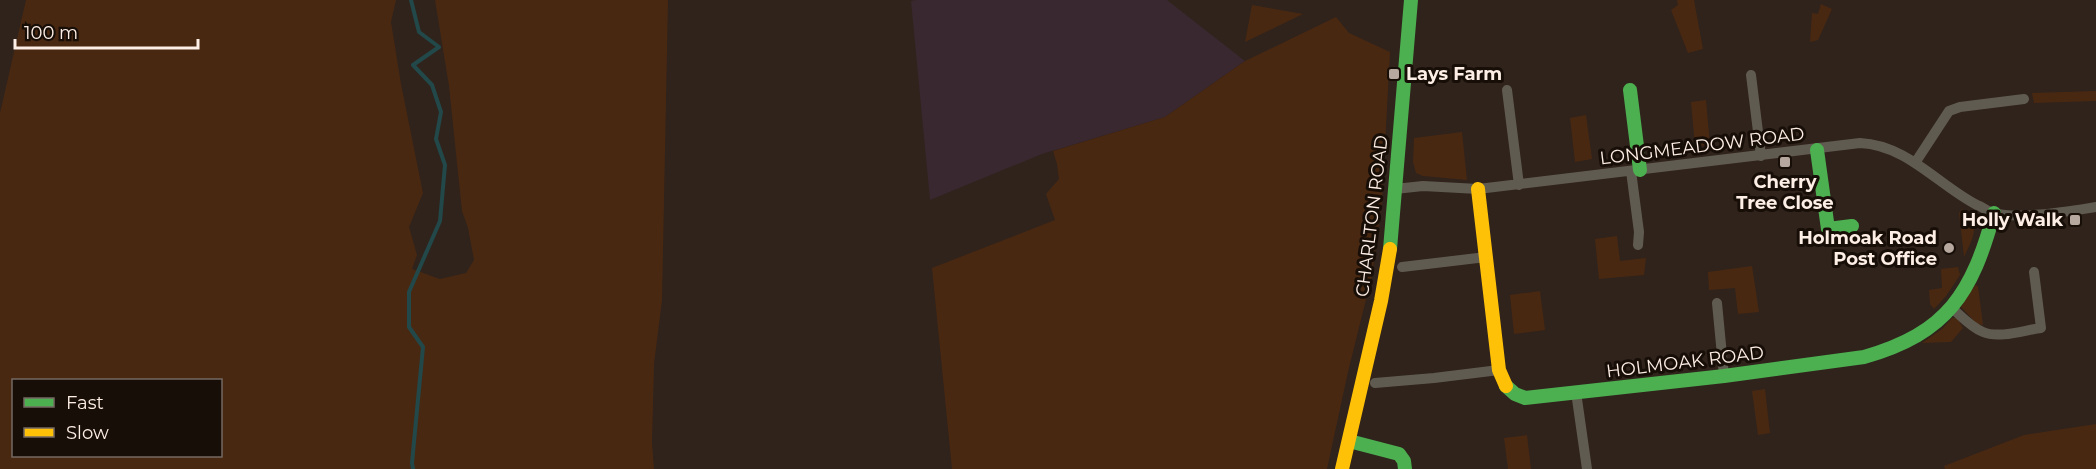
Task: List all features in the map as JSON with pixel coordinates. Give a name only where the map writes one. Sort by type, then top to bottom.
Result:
[{"type":"street","name":"CHARLTON ROAD","points":[[1342,469],[1381,301],[1389,255],[1411,0]]},
{"type":"street","points":[[1751,75],[1761,156]]},
{"type":"street","points":[[1507,90],[1519,185]]},
{"type":"street","points":[[1630,90],[1640,232],[1638,244]]},
{"type":"street","points":[[1915,163],[1949,111],[2024,99]]},
{"type":"street","name":"LONGMEADOW ROAD","points":[[1395,189],[1423,186],[1478,189],[1519,185],[1860,143],[1888,148],[1915,163],[1967,200],[1994,213]]},
{"type":"street","points":[[1817,150],[1828,229],[1852,226]]},
{"type":"street","name":"HOLMOAK ROAD","points":[[1478,189],[1499,370],[1507,389],[1525,398],[1724,376],[1886,352],[1907,342],[1937,322],[1952,308],[1977,267],[1994,213]]},
{"type":"street","points":[[1994,213],[2034,215],[2096,207]]},
{"type":"street","points":[[1402,267],[1486,257]]},
{"type":"street","points":[[1952,308],[1986,334],[2041,328],[2034,273]]},
{"type":"street","points":[[1717,303],[1724,376]]},
{"type":"street","points":[[1375,382],[1499,370]]},
{"type":"street","points":[[1576,392],[1587,469]]},
{"type":"street","points":[[1349,441],[1399,454],[1404,461],[1405,469]]},
{"type":"shaded area","points":[[26,0],[396,0],[391,22],[423,193],[409,227],[417,255],[412,269],[440,279],[466,273],[474,260],[462,211],[449,86],[435,0],[668,0],[662,300],[654,364],[652,443],[654,469],[0,469],[0,113]]},
{"type":"shaded area","points":[[1167,0],[1245,61],[1165,117],[1042,154],[930,200],[911,1]]},
{"type":"shaded area","points":[[1677,0],[1694,0],[1703,49],[1688,53],[1671,10],[1678,5]]},
{"type":"shaded area","points":[[1821,4],[1832,9],[1818,40],[1810,42],[1812,13],[1818,14]]},
{"type":"shaded area","points":[[1252,5],[1303,14],[1245,42]]},
{"type":"shaded area","points":[[1336,17],[1349,33],[1390,52],[1382,201],[1372,275],[1327,469],[952,469],[932,268],[1055,220],[1046,194],[1059,179],[1053,151],[1165,117],[1245,61]]},
{"type":"shaded area","points":[[2096,91],[2096,101],[2034,103],[2032,93]]},
{"type":"shaded area","points":[[1706,100],[1710,145],[1695,146],[1691,102]]},
{"type":"shaded area","points":[[1586,115],[1592,159],[1575,162],[1570,118]]},
{"type":"shaded area","points":[[1462,132],[1467,180],[1423,176],[1416,173],[1413,162],[1414,138]]},
{"type":"shaded area","points":[[1962,209],[1972,220],[1974,226],[1973,237],[1964,257],[1959,213]]},
{"type":"shaded area","points":[[1617,236],[1620,261],[1646,258],[1644,275],[1599,279],[1595,239]]},
{"type":"shaded area","points":[[1752,266],[1759,312],[1738,314],[1735,288],[1709,290],[1708,272]]},
{"type":"shaded area","points":[[1958,267],[1960,275],[1934,309],[1930,304],[1929,290],[1942,288],[1941,269]]},
{"type":"shaded area","points":[[1975,285],[1978,286],[1983,325],[1977,324],[1961,307]]},
{"type":"shaded area","points":[[1540,291],[1545,330],[1514,334],[1510,295]]},
{"type":"shaded area","points":[[1952,318],[1957,318],[1963,328],[1951,342],[1922,343],[1942,329]]},
{"type":"shaded area","points":[[1765,389],[1770,433],[1758,435],[1752,391]]},
{"type":"shaded area","points":[[2096,424],[2096,469],[1945,469],[1944,466],[2024,435]]},
{"type":"shaded area","points":[[1527,435],[1531,469],[1508,469],[1504,438]]},
{"type":"waterway","points":[[411,0],[419,32],[439,47],[413,65],[432,85],[441,112],[436,139],[445,165],[440,221],[409,292],[409,327],[423,347],[413,469]]},
{"type":"traffic: fast","points":[[1390,249],[1411,0]]},
{"type":"traffic: fast","points":[[1630,90],[1640,170]]},
{"type":"traffic: fast","points":[[1817,150],[1828,229],[1852,226]]},
{"type":"traffic: fast","points":[[1506,386],[1515,394],[1525,398],[1724,376],[1864,357],[1893,347],[1917,336],[1952,306],[1976,266],[1994,213]]},
{"type":"traffic: fast","points":[[1349,441],[1399,454],[1404,461],[1405,469]]},
{"type":"traffic: slow","points":[[1478,189],[1499,370],[1506,386]]},
{"type":"traffic: slow","points":[[1342,469],[1381,301],[1390,249]]},
{"type":"place","name":"Lays Farm","points":[[1394,74]]},
{"type":"place","name":"Cherry Tree Close","points":[[1785,162]]},
{"type":"place","name":"Holly Walk","points":[[2075,220]]},
{"type":"place","name":"Holmoak Road Post Office","points":[[1949,248]]}]
